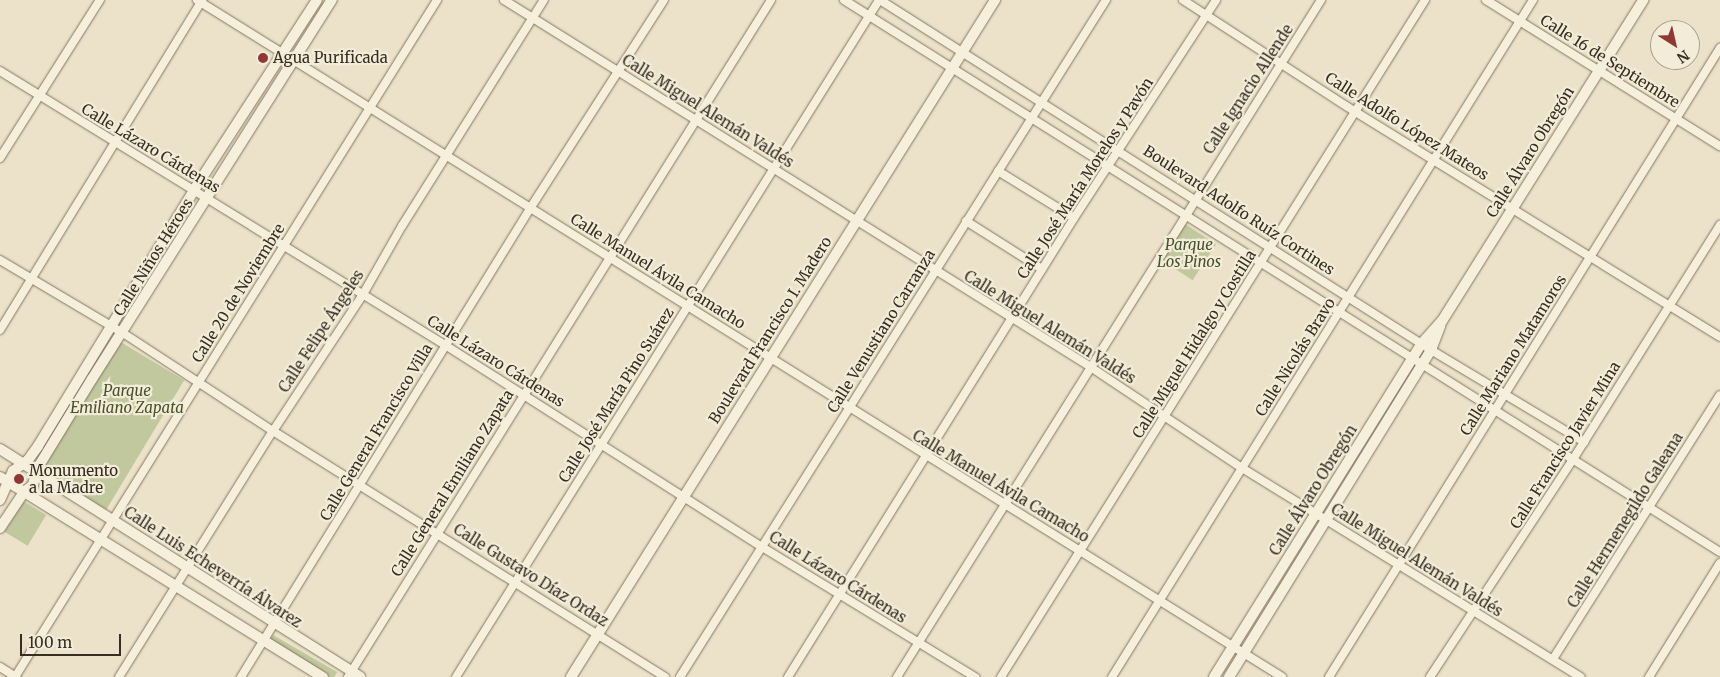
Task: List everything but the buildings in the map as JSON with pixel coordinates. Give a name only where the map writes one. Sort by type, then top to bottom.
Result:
[{"type":"street","points":[[0,158],[100,0]]},
{"type":"street","name":"Calle Niños Héroes","points":[[0,500],[4,480],[24,463],[194,190],[317,0]]},
{"type":"street","name":"Calle Niños Héroes","points":[[0,528],[24,492],[34,482],[36,471],[332,0]]},
{"type":"street","name":"Calle 20 de Noviembre","points":[[15,677],[437,0]]},
{"type":"street","name":"Calle Miguel Alemán Valdés","points":[[504,0],[856,220],[934,272],[1089,366],[1242,468],[1474,613],[1581,677]]},
{"type":"street","name":"Calle Felipe Ángeles","points":[[119,677],[273,431],[362,296],[446,156],[544,0]]},
{"type":"street","name":"Calle General Francisco Villa","points":[[240,677],[531,207],[664,0]]},
{"type":"street","name":"Calle General Emiliano Zapata","points":[[353,675],[438,532],[771,0]]},
{"type":"street","points":[[844,0],[1572,462],[1720,552]]},
{"type":"street","name":"Calle José María Pino Suárez","points":[[456,677],[688,307],[772,167],[879,0]]},
{"type":"street","name":"Boulevard Adolfo Ruíz Cortines","points":[[879,0],[1120,150],[1431,350],[1584,442]]},
{"type":"street","name":"Boulevard Francisco I. Madero","points":[[570,677],[995,0]]},
{"type":"street","name":"Calle Venustiano Carranza","points":[[680,677],[1106,0]]},
{"type":"street","name":"Calle Adolfo López Mateos","points":[[1183,0],[1354,111],[1720,337]]},
{"type":"street","name":"Calle José María Morelos y Pavón","points":[[788,677],[1074,218],[1216,0]]},
{"type":"street","name":"Calle Ignacio Allende","points":[[897,677],[1089,366],[1320,0]]},
{"type":"street","name":"Calle Miguel Hidalgo y Costilla","points":[[1001,677],[1166,417],[1354,111],[1425,0]]},
{"type":"street","name":"Calle 16 de Septiembre","points":[[1486,0],[1598,72],[1720,146]]},
{"type":"street","name":"Calle Nicolás Bravo","points":[[1112,677],[1533,0]]},
{"type":"street","name":"Calle Álvaro Obregón","points":[[1214,677],[1422,343],[1442,321],[1643,0]]},
{"type":"street","points":[[0,330],[200,1]]},
{"type":"street","name":"Calle Manuel Ávila Camacho","points":[[200,1],[446,156],[531,207],[848,409],[1282,677]]},
{"type":"street","name":"Calle Mariano Matamoros","points":[[1329,677],[1493,411],[1678,119],[1720,48]]},
{"type":"street","name":"Calle Lázaro Cárdenas","points":[[0,71],[362,296],[446,345],[839,596],[975,677]]},
{"type":"street","points":[[998,171],[1074,218]]},
{"type":"street","points":[[966,221],[1042,269]]},
{"type":"street","name":"Calle Francisco Javier Mina","points":[[1430,677],[1572,462],[1720,226]]},
{"type":"street","name":"Calle Gustavo Díaz Ordaz","points":[[0,260],[123,333],[273,431],[438,532],[665,677]]},
{"type":"street","name":"Calle Álvaro Obregón","points":[[1229,677],[1431,350],[1442,321]]},
{"type":"street","name":"Calle Hermenegildo Galeana","points":[[1553,659],[1720,395]]},
{"type":"street","name":"Calle Luis Echeverría Álvarez","points":[[0,449],[353,675]]},
{"type":"street","points":[[4,480],[323,677]]},
{"type":"street","points":[[1649,677],[1720,563]]},
{"type":"street","points":[[0,667],[15,677]]},
{"type":"green space","name":"Parque Los Pinos","points":[[1185,224],[1216,244],[1193,280],[1162,260]]},
{"type":"green space","name":"Parque Emiliano Zapata","points":[[119,341],[184,380],[106,510],[41,470]]},
{"type":"green space","points":[[23,501],[46,515],[28,546],[4,532]]},
{"type":"green space","points":[[273,635],[337,672],[334,677],[330,677],[269,642]]},
{"type":"place","name":"Agua Purificada","points":[[263,58]]},
{"type":"place","name":"Monumento a la Madre","points":[[19,479]]}]
